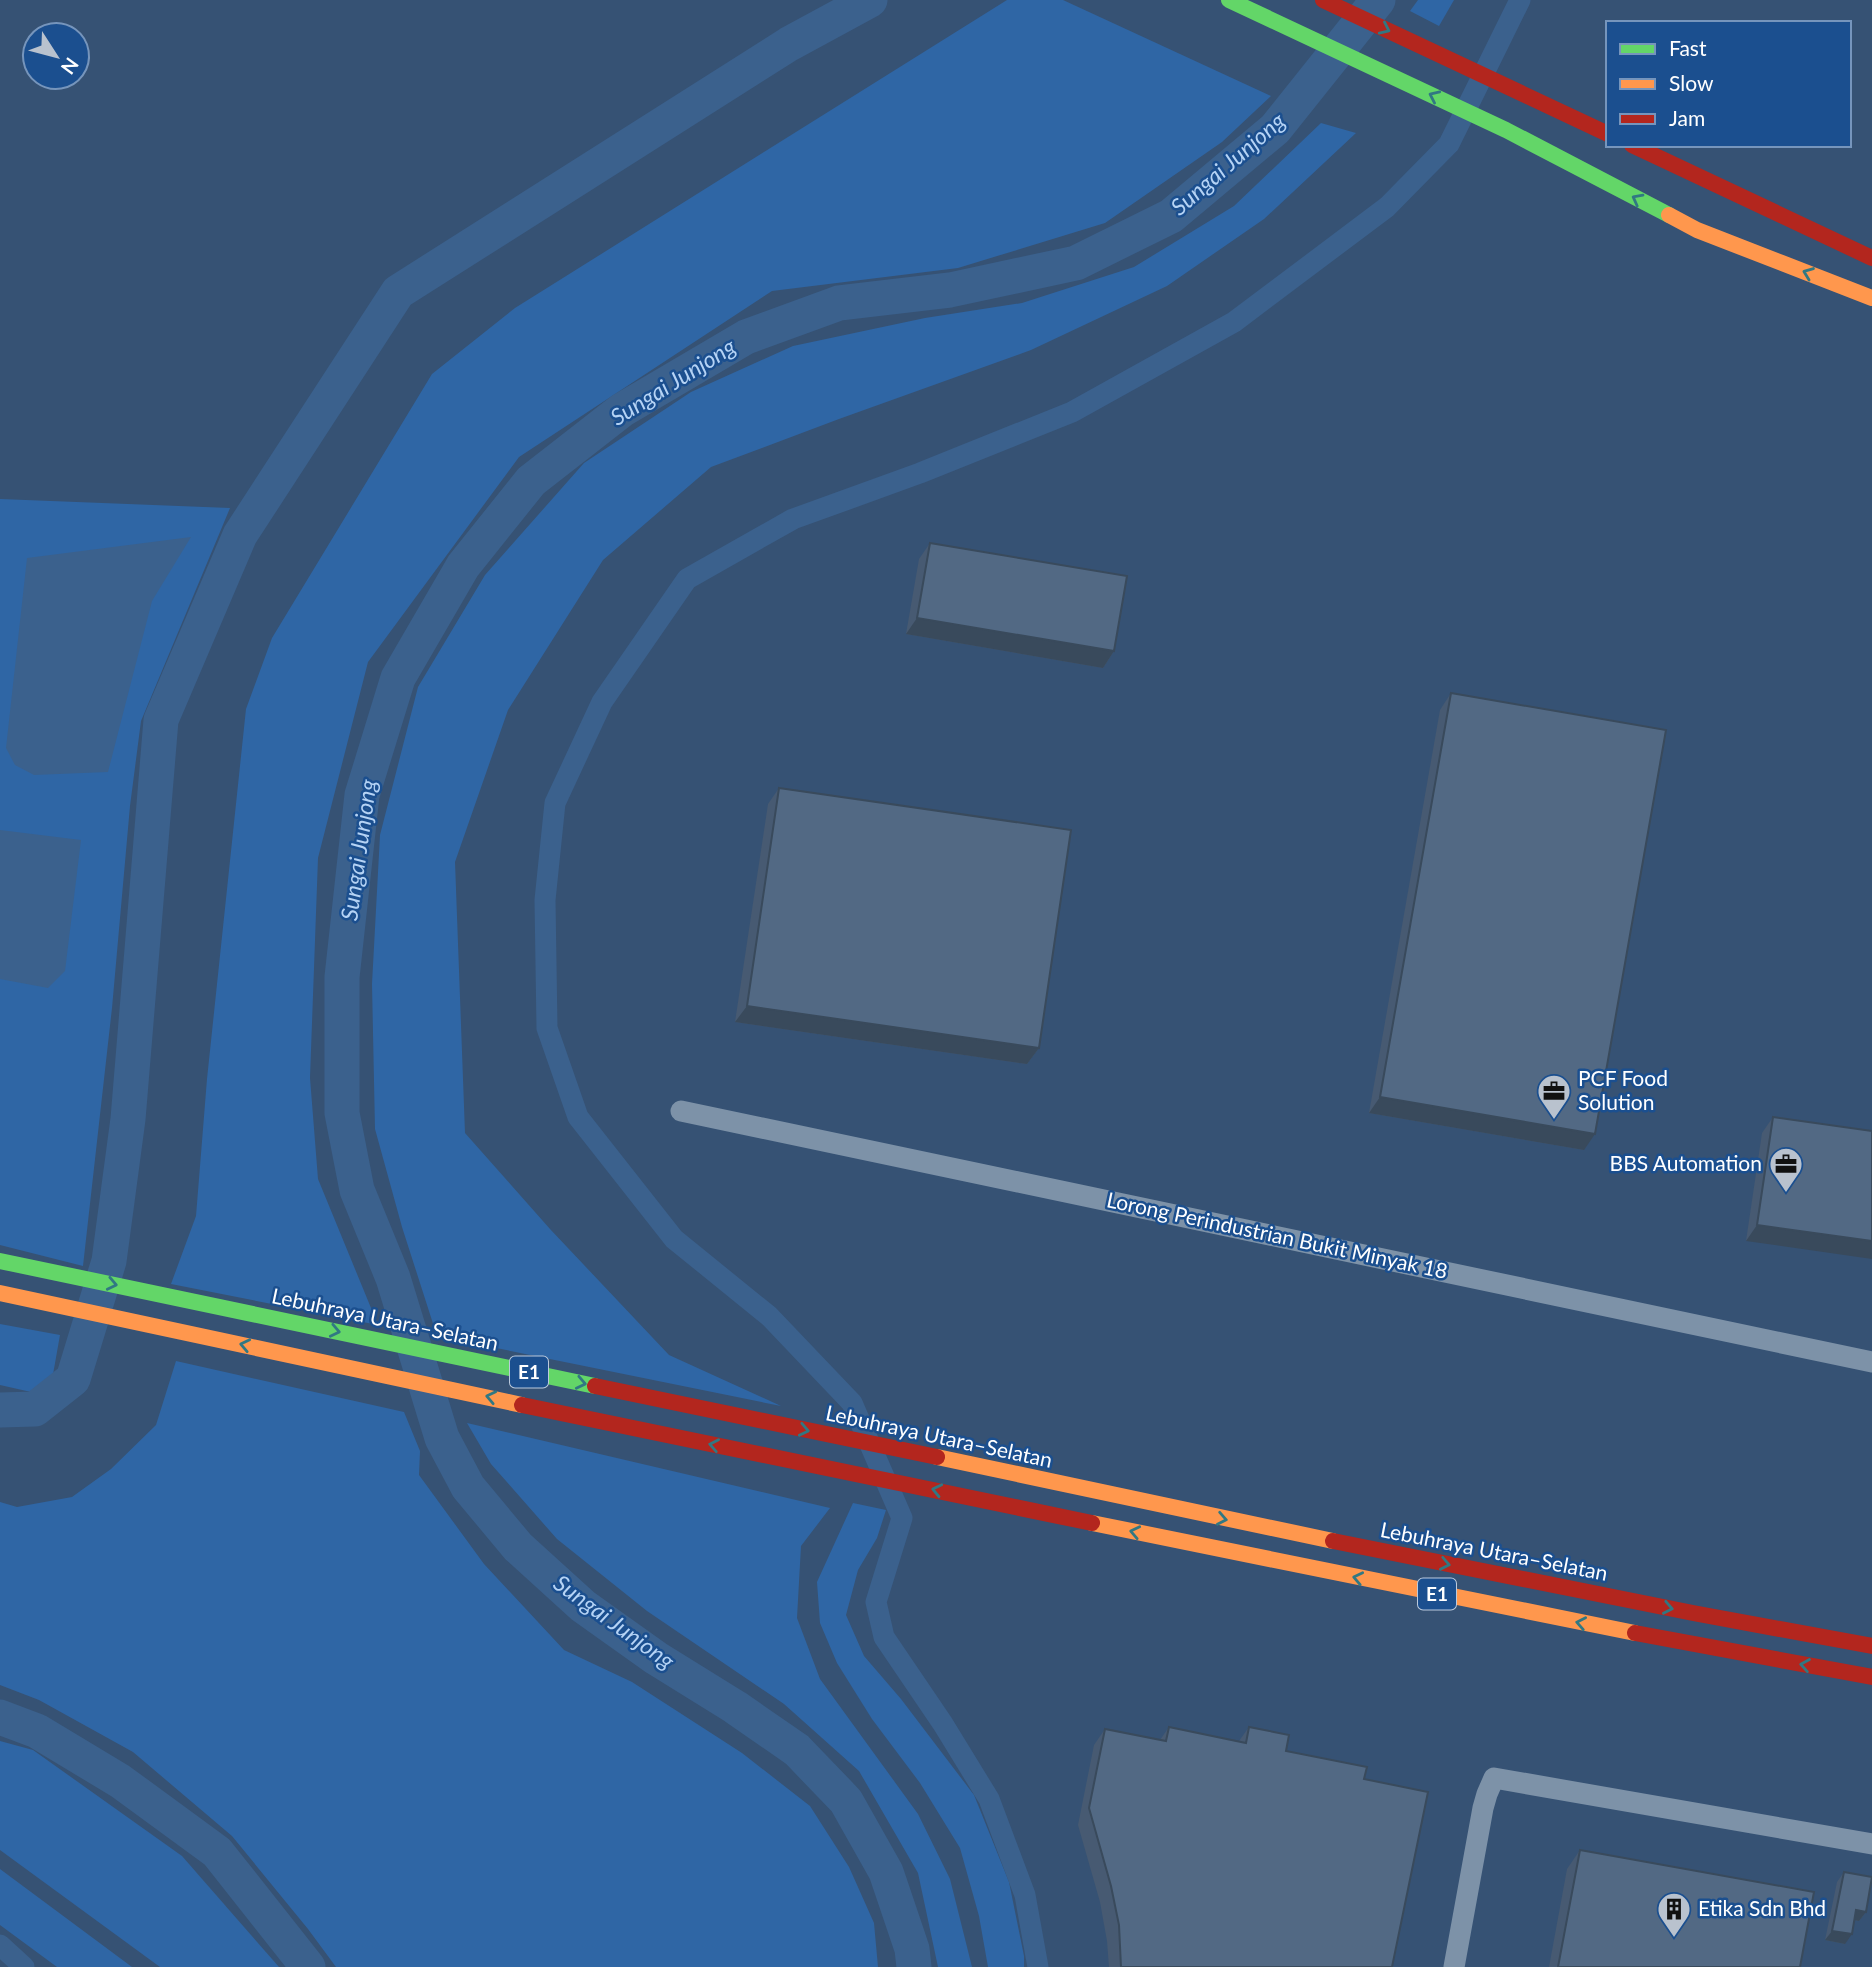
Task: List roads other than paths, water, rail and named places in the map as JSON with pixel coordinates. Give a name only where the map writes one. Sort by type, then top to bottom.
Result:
[{"type":"main road","points":[[1229,0],[1506,130],[1697,230],[1872,298]]},
{"type":"main road","points":[[1323,0],[1606,133]]},
{"type":"main road","points":[[1636,147],[1872,258]]},
{"type":"main road","name":"Lebuhraya Utara–Selatan","points":[[0,1261],[1268,1528],[1680,1611],[1872,1646]]},
{"type":"main road","name":"E1","points":[[0,1293],[1003,1505],[1653,1637],[1872,1677]]},
{"type":"street","name":"Lorong Perindustrian Bukit Minyak 18","points":[[681,1111],[1872,1362]]},
{"type":"street","points":[[1454,1967],[1483,1808],[1494,1778],[1872,1844]]},
{"type":"waterway","points":[[0,1410],[35,1409],[73,1379],[109,1261],[128,1119],[161,720],[240,535],[398,292],[789,44],[870,0]]},
{"type":"waterway","name":"Sungai Junjong","points":[[914,1967],[912,1949],[886,1872],[846,1801],[797,1750],[735,1707],[656,1658],[583,1606],[518,1547],[468,1487],[442,1438],[393,1278],[357,1190],[342,1113],[342,977],[362,795],[398,678],[463,566],[531,481],[622,410],[746,337],[839,303],[950,290],[1076,263],[1171,216],[1275,129],[1378,0]]},
{"type":"waterway","points":[[1038,1967],[1025,1895],[989,1799],[943,1724],[884,1637],[876,1602],[902,1518],[852,1403],[769,1316],[674,1239],[578,1117],[547,1028],[545,900],[555,803],[602,702],[687,579],[793,519],[920,473],[1072,412],[1234,322],[1387,207],[1449,144],[1520,0]]},
{"type":"waterway","name":"Sungai Junjong","points":[[0,1717],[37,1731],[120,1781],[217,1852],[308,1967]]},
{"type":"waterway","points":[[0,1945],[24,1967]]},
{"type":"place","name":"PCF Food Solution","points":[[1554,1121]]},
{"type":"place","name":"BBS Automation","points":[[1786,1194]]},
{"type":"place","name":"Etika Sdn Bhd","points":[[1674,1939]]}]
